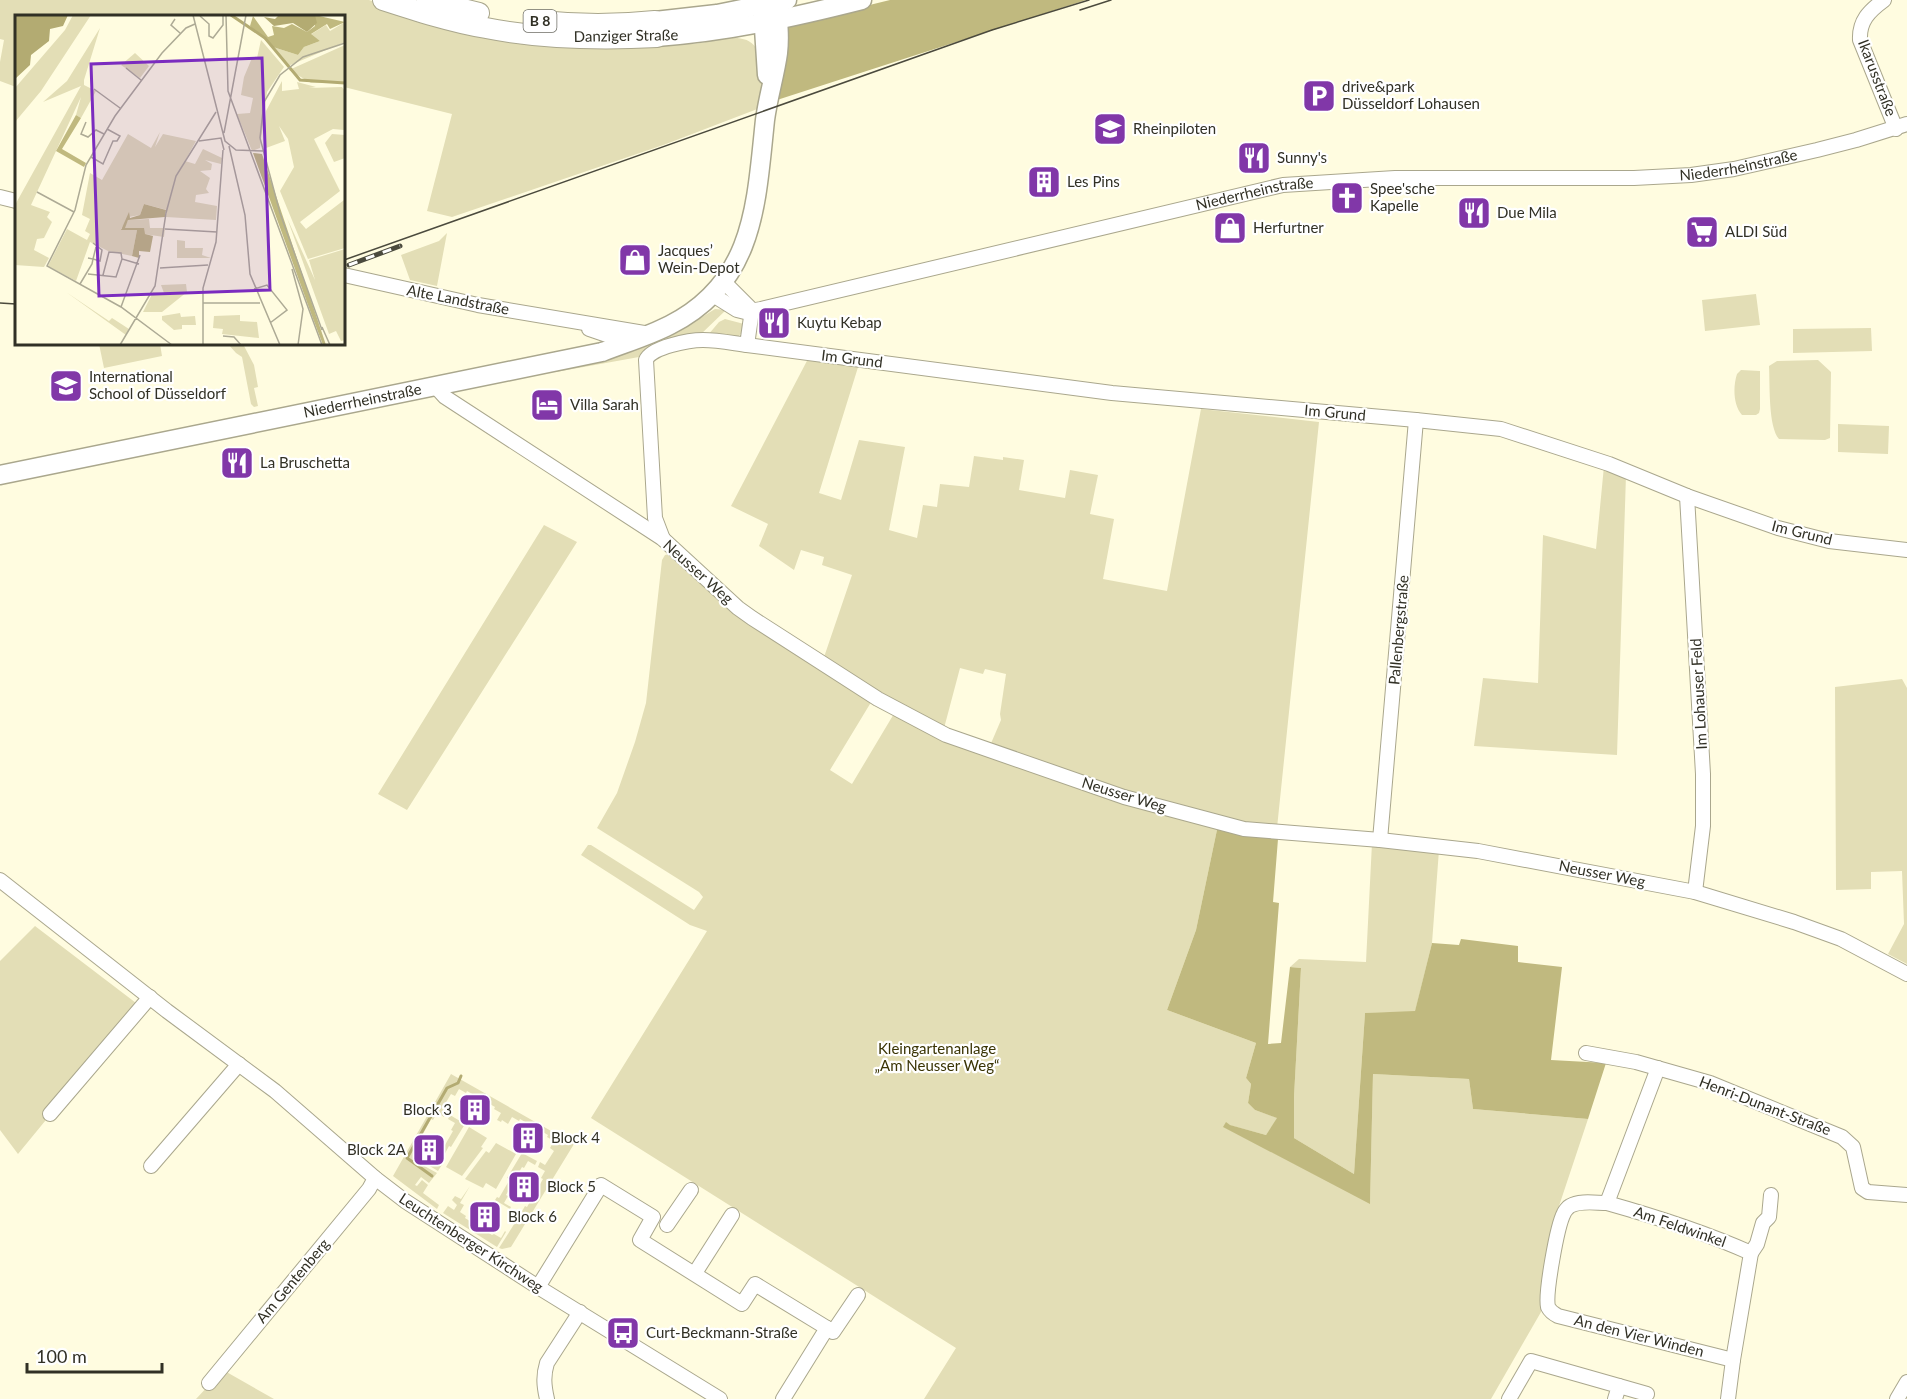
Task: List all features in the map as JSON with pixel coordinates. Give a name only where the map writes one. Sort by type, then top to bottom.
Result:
[{"type":"highway","name":"Danziger Straße","points":[[383,0],[425,14],[509,32],[586,38],[656,29]]},
{"type":"highway","name":"Danziger Straße","points":[[427,0],[489,15],[522,20],[624,24],[656,29]]},
{"type":"main road","name":"Danziger Straße","points":[[656,29],[717,14],[862,0]]},
{"type":"main road","name":"Danziger Straße","points":[[656,29],[728,30],[773,10]]},
{"type":"main road","points":[[768,99],[766,60],[773,10]]},
{"type":"main road","points":[[718,289],[739,259],[748,236],[759,178],[768,99],[778,54],[773,10]]},
{"type":"main road","points":[[728,30],[747,36],[759,44],[766,60]]},
{"type":"main road","name":"Niederrheinstraße","points":[[0,475],[602,352],[650,334],[683,318],[702,305],[718,289]]},
{"type":"street","name":"Ikarusstraße","points":[[1884,0],[1864,18],[1859,28],[1860,40],[1901,127]]},
{"type":"street","name":"Niederrheinstraße","points":[[718,289],[737,310],[745,312],[1283,185],[1395,178],[1634,178],[1691,175],[1734,169],[1797,155],[1901,127]]},
{"type":"street","points":[[0,197],[15,201]]},
{"type":"street","name":"Alte Landstraße","points":[[345,275],[478,305],[650,334]]},
{"type":"street","points":[[663,539],[655,518],[646,360],[648,354],[690,341],[706,340],[747,345],[752,310]]},
{"type":"street","name":"Alte Landstraße","points":[[574,321],[586,329],[627,342]]},
{"type":"street","points":[[586,329],[590,334],[587,355]]},
{"type":"street","name":"Im Grund","points":[[747,345],[1112,393],[1501,429],[1609,464],[1687,496],[1778,528],[1829,540],[1907,550]]},
{"type":"street","name":"Neusser Weg","points":[[435,386],[446,397],[663,539],[752,618],[878,699],[946,735],[1124,797],[1244,829],[1478,851],[1695,892],[1841,939],[1907,974]]},
{"type":"street","name":"Pallenbergstraße","points":[[1380,840],[1416,420]]},
{"type":"street","name":"Im Lohauser Feld","points":[[1687,496],[1703,774],[1703,826],[1695,892]]},
{"type":"street","name":"Leuchtenberger Kirchweg","points":[[0,880],[275,1091],[375,1178],[435,1221],[538,1287],[720,1399]]},
{"type":"street","points":[[50,1114],[150,997]]},
{"type":"street","name":"Henri-Dunant-Straße","points":[[1586,1053],[1636,1062],[1722,1088],[1842,1137],[1853,1148],[1862,1188],[1868,1192],[1907,1196]]},
{"type":"street","points":[[151,1166],[239,1064]]},
{"type":"street","points":[[1607,1203],[1658,1068]]},
{"type":"street","name":"Am Gentenberg","points":[[210,1383],[369,1189],[375,1178]]},
{"type":"street","points":[[538,1287],[601,1185],[667,1225]]},
{"type":"street","points":[[654,1248],[691,1190]]},
{"type":"street","points":[[1728,1399],[1751,1253],[1757,1244],[1763,1223],[1769,1217],[1771,1195]]},
{"type":"street","name":"Am Feldwinkel","points":[[1548,1308],[1548,1291],[1564,1212],[1570,1206],[1578,1203],[1607,1203],[1676,1222],[1751,1253]]},
{"type":"street","points":[[695,1273],[732,1215]]},
{"type":"street","points":[[653,1217],[640,1240],[742,1304],[755,1284],[833,1332],[858,1295]]},
{"type":"street","name":"An den Vier Winden","points":[[1548,1308],[1558,1316],[1733,1360]]},
{"type":"street","points":[[547,1399],[544,1372],[547,1363],[580,1312]]},
{"type":"street","points":[[783,1399],[827,1328]]},
{"type":"street","points":[[1509,1399],[1531,1362],[1617,1393],[1647,1394]]},
{"type":"street","points":[[1897,1399],[1907,1382]]},
{"type":"green space","points":[[0,0],[369,0],[425,20],[656,43],[693,44],[727,38],[744,39],[756,48],[761,61],[760,108],[666,144],[452,217],[427,211],[452,114],[345,87],[345,15],[15,15],[15,87],[0,81],[0,62],[4,40],[0,39]]},
{"type":"green space","points":[[447,233],[437,286],[410,280],[401,255],[439,241]]},
{"type":"green space","points":[[1756,294],[1760,325],[1705,331],[1702,300]]},
{"type":"green space","points":[[715,309],[726,310],[700,335],[647,350],[639,357],[556,372],[555,368],[653,344],[673,335]]},
{"type":"green space","points":[[725,319],[744,324],[740,335],[726,338],[708,335],[719,322]]},
{"type":"green space","points":[[1871,328],[1872,351],[1793,353],[1793,329]]},
{"type":"green space","points":[[99,345],[160,345],[162,356],[104,368]]},
{"type":"green space","points":[[229,345],[244,345],[254,365],[258,387],[254,388],[258,406],[254,407],[251,404],[242,357]]},
{"type":"green space","points":[[809,357],[859,364],[819,493],[841,500],[859,440],[905,447],[889,530],[917,538],[923,505],[937,507],[940,484],[969,487],[974,456],[1024,460],[1019,490],[1065,498],[1070,470],[1098,475],[1090,514],[1114,519],[1103,579],[1167,591],[1201,409],[1319,422],[1277,828],[1219,820],[989,748],[1001,720],[1006,674],[985,669],[983,674],[960,668],[943,732],[822,663],[852,575],[822,565],[824,557],[801,550],[794,570],[759,546],[768,524],[731,506]]},
{"type":"green space","points":[[1818,360],[1831,372],[1830,438],[1825,440],[1779,439],[1775,433],[1771,415],[1769,366],[1777,361]]},
{"type":"green space","points":[[1741,370],[1760,371],[1760,409],[1756,415],[1742,415],[1737,406],[1735,384],[1737,374]]},
{"type":"green space","points":[[1838,424],[1889,426],[1888,454],[1838,452]]},
{"type":"green space","points":[[1604,466],[1626,475],[1617,755],[1474,746],[1483,678],[1538,683],[1543,535],[1596,549]]},
{"type":"green space","points":[[544,525],[577,542],[407,810],[378,794]]},
{"type":"green space","name":"Kleingartenanlage „Am Neusser Weg“","points":[[674,553],[873,699],[830,770],[852,784],[895,712],[1218,825],[1196,930],[1167,1010],[1256,1043],[1246,1078],[1251,1084],[1248,1103],[1255,1110],[1278,1118],[1266,1135],[1226,1123],[1224,1127],[1370,1203],[1373,1074],[1469,1079],[1473,1109],[1588,1119],[1556,1215],[1543,1285],[1541,1312],[1491,1399],[924,1399],[956,1348],[591,1118],[707,931],[690,925],[581,855],[588,845],[591,845],[694,910],[703,897],[699,892],[597,828],[617,793],[646,703],[662,560],[665,555]]},
{"type":"green space","points":[[1902,679],[1907,688],[1907,964],[1888,954],[1904,924],[1902,871],[1871,872],[1871,889],[1836,890],[1835,687]]},
{"type":"green space","points":[[1372,843],[1439,850],[1432,943],[1415,1012],[1365,1013],[1354,1174],[1294,1138],[1301,968],[1290,967],[1299,959],[1366,962]]},
{"type":"green space","points":[[35,926],[136,1003],[137,1009],[18,1154],[0,1130],[0,961]]},
{"type":"green space","points":[[451,1074],[574,1144],[511,1247],[499,1248],[520,1215],[513,1211],[514,1209],[521,1213],[525,1206],[527,1207],[543,1179],[541,1178],[545,1171],[538,1167],[540,1162],[545,1165],[554,1151],[550,1148],[554,1141],[547,1137],[548,1135],[520,1119],[519,1121],[512,1117],[508,1124],[497,1120],[501,1113],[494,1109],[495,1107],[459,1089],[455,1096],[451,1094],[442,1109],[447,1112],[444,1117],[437,1113],[433,1120],[431,1119],[413,1155],[420,1159],[419,1163],[437,1173],[429,1183],[421,1177],[415,1185],[417,1186],[422,1180],[428,1185],[423,1193],[439,1205],[437,1209],[393,1176]]},
{"type":"green space","points":[[450,1115],[465,1124],[451,1147],[449,1146],[438,1171],[423,1162],[431,1165],[435,1158],[437,1159],[453,1131],[451,1130],[455,1123],[448,1119]]},
{"type":"green space","points":[[469,1127],[487,1138],[481,1147],[483,1148],[462,1176],[446,1167]]},
{"type":"green space","points":[[496,1143],[516,1154],[496,1189],[486,1183],[483,1188],[465,1179],[486,1151],[489,1153]]},
{"type":"green space","points":[[522,1153],[537,1161],[535,1165],[528,1161],[524,1168],[522,1167],[506,1195],[508,1196],[504,1203],[511,1207],[510,1209],[495,1200],[499,1198],[510,1179],[507,1178]]},
{"type":"green space","points":[[470,1186],[460,1203],[464,1205],[460,1212],[466,1216],[465,1218],[492,1235],[501,1238],[505,1231],[497,1247],[443,1213],[448,1206],[454,1210],[457,1205],[452,1200],[455,1196],[461,1199]]},
{"type":"green space","points":[[223,1370],[274,1399],[196,1399]]},
{"type":"shaded area","points":[[890,0],[1086,0],[777,100],[788,25]]},
{"type":"shaded area","points":[[1218,825],[1278,839],[1273,902],[1279,903],[1268,1044],[1281,1043],[1290,967],[1301,968],[1294,1138],[1354,1174],[1365,1013],[1415,1011],[1432,943],[1459,945],[1461,939],[1518,946],[1518,962],[1562,967],[1551,1060],[1606,1063],[1588,1119],[1473,1109],[1469,1079],[1373,1074],[1370,1204],[1223,1127],[1226,1122],[1266,1135],[1277,1118],[1255,1110],[1248,1103],[1251,1084],[1246,1078],[1256,1043],[1167,1010],[1196,930]]},
{"type":"waterway","points":[[432,1176],[407,1158],[447,1088],[458,1083],[461,1076]]},
{"type":"tram line","points":[[345,260],[992,30],[1089,0]]},
{"type":"tram line","points":[[1080,10],[1111,0]]},
{"type":"tram line","points":[[0,303],[15,304]]},
{"type":"railway","points":[[349,265],[400,246]]},
{"type":"place","name":"drive&park Düsseldorf Lohausen","points":[[1319,96]]},
{"type":"place","name":"Rheinpiloten","points":[[1110,129]]},
{"type":"place","name":"Sunny's","points":[[1254,158]]},
{"type":"place","name":"Les Pins","points":[[1044,182]]},
{"type":"place","name":"Spee'sche Kapelle","points":[[1347,198]]},
{"type":"place","name":"Due Mila","points":[[1474,213]]},
{"type":"place","name":"Herfurtner","points":[[1230,228]]},
{"type":"place","name":"ALDI Süd","points":[[1702,232]]},
{"type":"place","name":"Jacques’ Wein-Depot","points":[[635,260]]},
{"type":"place","name":"Kuytu Kebap","points":[[774,323]]},
{"type":"place","name":"International School of Düsseldorf","points":[[66,386]]},
{"type":"place","name":"Villa Sarah","points":[[547,405]]},
{"type":"place","name":"La Bruschetta","points":[[237,463]]},
{"type":"place","name":"Block 3","points":[[475,1110]]},
{"type":"place","name":"Block 4","points":[[528,1138]]},
{"type":"place","name":"Block 2A","points":[[429,1150]]},
{"type":"place","name":"Block 5","points":[[524,1187]]},
{"type":"place","name":"Block 6","points":[[485,1217]]},
{"type":"place","name":"Curt-Beckmann-Straße","points":[[623,1333]]}]
